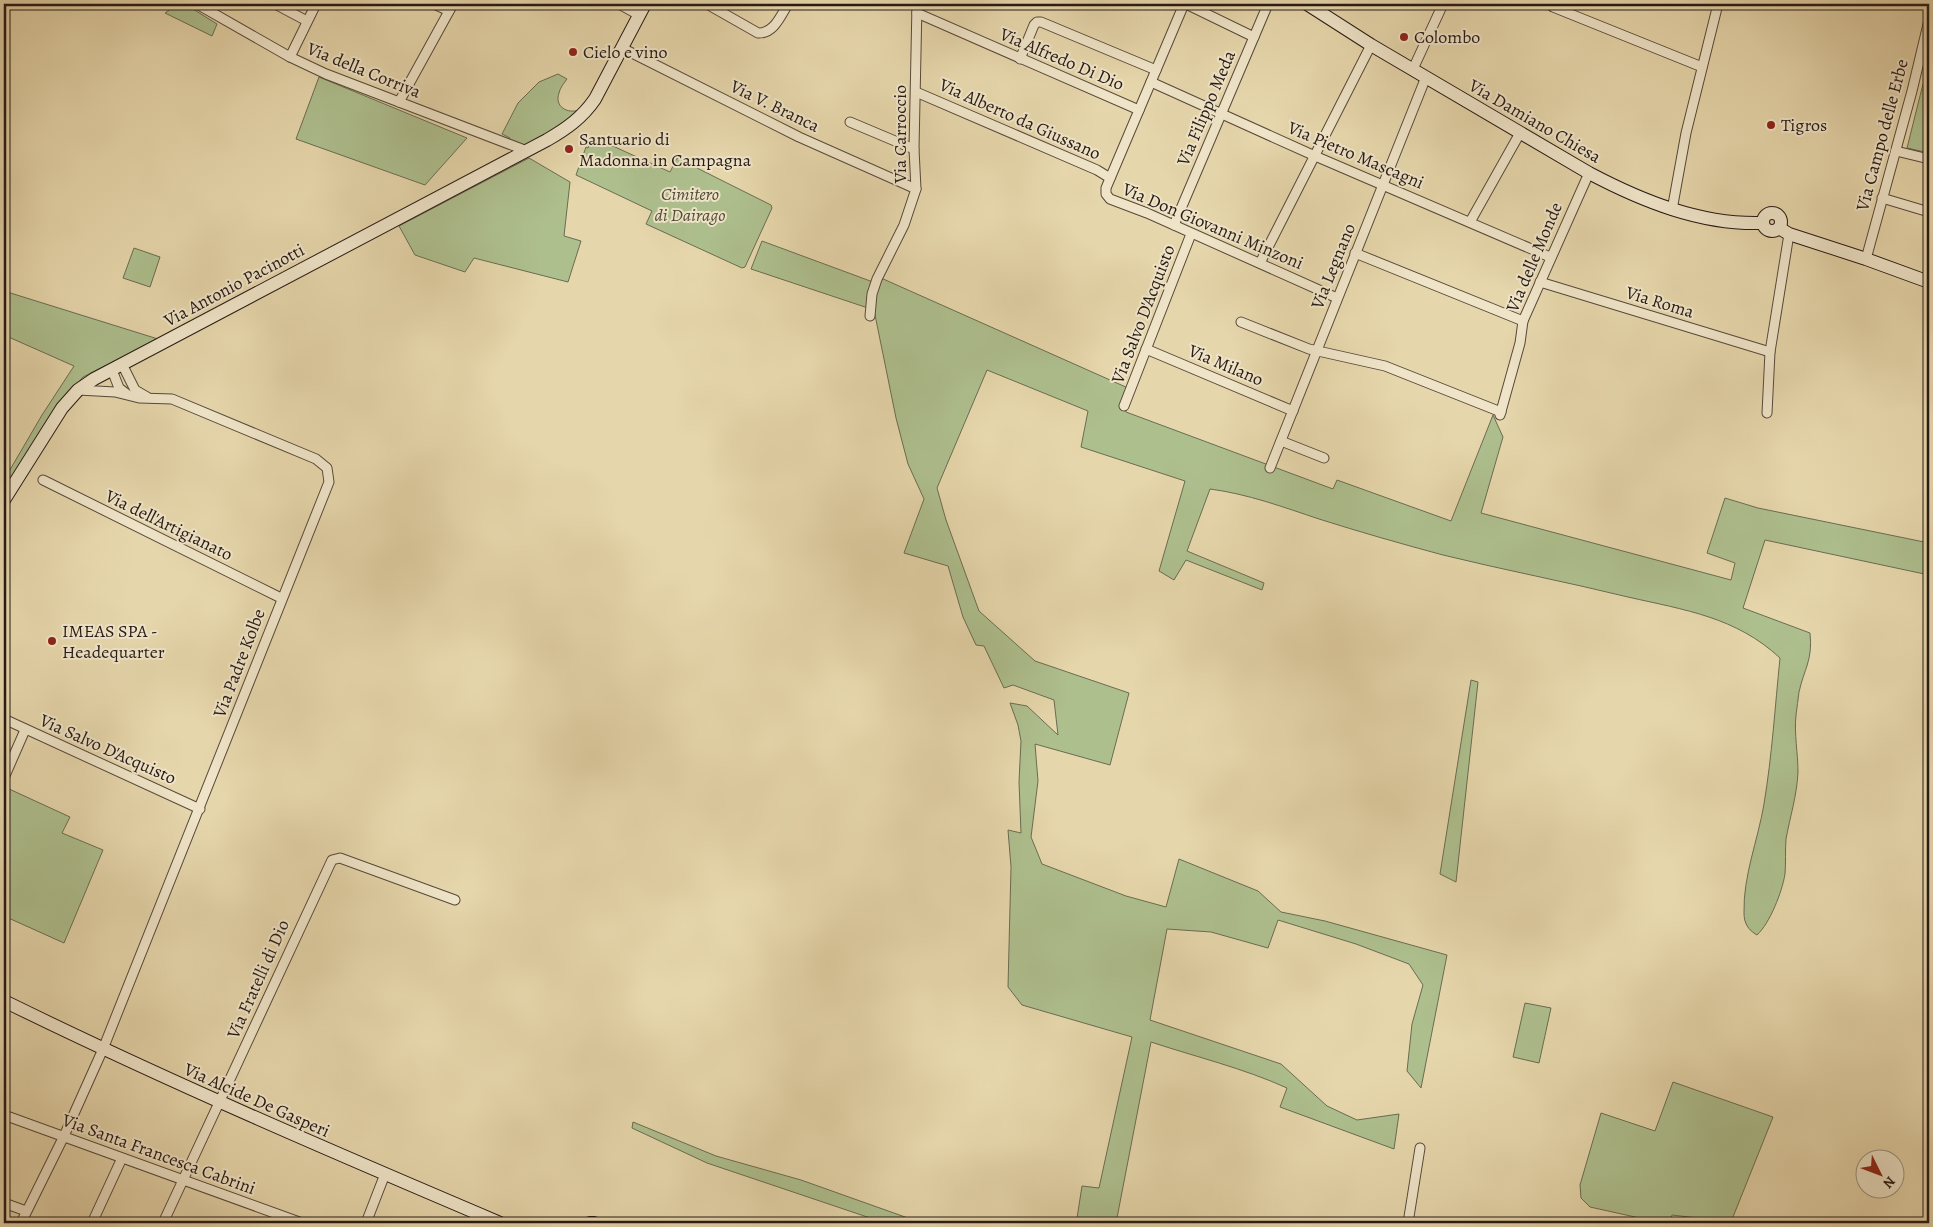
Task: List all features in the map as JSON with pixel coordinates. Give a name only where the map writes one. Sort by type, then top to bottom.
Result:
[{"type":"street","name":"Via della Corriva","points":[[196,4],[290,57],[326,74],[527,151]]},
{"type":"street","points":[[276,4],[307,21]]},
{"type":"street","points":[[290,57],[316,4]]},
{"type":"street","points":[[399,102],[451,8],[434,4]]},
{"type":"street","points":[[619,4],[642,9]]},
{"type":"street","points":[[707,4],[758,33],[764,34],[772,30],[788,4]]},
{"type":"street","points":[[1110,178],[1185,4],[1254,37]]},
{"type":"street","name":"Via Filippo Meda","points":[[1174,225],[1268,4]]},
{"type":"street","name":"Via Damiano Chiesa","points":[[1308,4],[1371,45],[1589,173],[1622,190],[1672,210],[1712,220],[1762,223],[1766,215],[1774,213],[1780,218],[1784,231]]},
{"type":"street","points":[[1413,69],[1443,4]]},
{"type":"street","points":[[1549,4],[1702,67]]},
{"type":"street","points":[[1672,210],[1686,133],[1718,4]]},
{"type":"street","name":"Via Alfredo Di Dio","points":[[917,8],[1020,59],[1139,110]]},
{"type":"street","name":"Via Carroccio","points":[[870,316],[872,294],[877,279],[904,225],[916,190],[914,149],[917,8]]},
{"type":"street","name":"Via Antonio Pacinotti","points":[[4,500],[62,408],[78,390],[117,367],[527,151],[573,124],[584,114],[595,99],[642,9]]},
{"type":"street","name":"Via Campo delle Erbe","points":[[1866,259],[1929,20]]},
{"type":"street","points":[[1020,59],[1034,25],[1037,22],[1041,22],[1156,70]]},
{"type":"street","points":[[1260,262],[1371,45]]},
{"type":"street","name":"Via V. Branca","points":[[622,48],[799,137],[916,190]]},
{"type":"street","name":"Via Legnano","points":[[1270,468],[1426,77]]},
{"type":"street","name":"Via Pietro Mascagni","points":[[1150,82],[1315,156],[1550,257]]},
{"type":"street","name":"Via Alberto da Giussano","points":[[916,92],[1098,170],[1110,178]]},
{"type":"street","points":[[850,122],[914,149]]},
{"type":"street","points":[[1470,222],[1520,133]]},
{"type":"street","points":[[1896,151],[1929,159]]},
{"type":"street","name":"Via delle Monde","points":[[1316,351],[1384,366],[1500,413],[1520,343],[1523,321],[1589,173]]},
{"type":"street","name":"Via Don Giovanni Minzoni","points":[[1110,178],[1106,194],[1110,199],[1260,262],[1338,298]]},
{"type":"street","points":[[1882,198],[1929,212]]},
{"type":"street","points":[[1767,413],[1770,352],[1784,231],[1929,282]]},
{"type":"street","name":"Via Salvo D'Acquisto","points":[[1124,406],[1191,234]]},
{"type":"street","points":[[1355,254],[1523,321]]},
{"type":"street","name":"Via Roma","points":[[1540,282],[1770,352]]},
{"type":"street","points":[[1241,322],[1316,351]]},
{"type":"street","name":"Via Milano","points":[[1146,349],[1293,411]]},
{"type":"street","points":[[117,367],[119,388],[128,396]]},
{"type":"street","points":[[117,367],[135,390],[147,397]]},
{"type":"street","name":"Via Padre Kolbe","points":[[21,1223],[64,1136],[102,1050],[200,809],[328,482],[327,468],[316,460],[172,399],[139,398],[114,392],[78,390]]},
{"type":"street","points":[[1281,441],[1324,458]]},
{"type":"street","name":"Via dell'Artigianato","points":[[43,480],[281,598]]},
{"type":"street","name":"Via Salvo D'Acquisto","points":[[4,719],[200,809]]},
{"type":"street","points":[[4,778],[25,730]]},
{"type":"street","name":"Via Fratelli di Dio","points":[[164,1223],[326,869],[332,860],[340,858],[455,900]]},
{"type":"street","name":"Via Alcide De Gasperi","points":[[4,1001],[102,1050],[220,1103],[500,1223]]},
{"type":"street","name":"Via Santa Francesca Cabrini","points":[[4,1115],[302,1223]]},
{"type":"street","points":[[1408,1223],[1420,1148]]},
{"type":"street","points":[[92,1223],[122,1158]]},
{"type":"street","points":[[366,1223],[385,1174]]},
{"type":"street","points":[[4,1203],[26,1211]]},
{"type":"green space","points":[[176,5],[188,6],[217,24],[212,36],[165,13]]},
{"type":"green space","points":[[558,74],[567,79],[559,93],[558,102],[560,106],[571,111],[579,110],[568,123],[525,147],[508,141],[510,138],[502,134],[518,103],[539,82]]},
{"type":"green space","points":[[319,77],[467,138],[425,185],[296,139]]},
{"type":"green space","points":[[1923,84],[1929,85],[1929,153],[1907,148]]},
{"type":"green space","name":"Cimitero di Dairago","points":[[593,137],[670,172],[677,158],[771,205],[772,208],[745,267],[742,268],[646,224],[652,211],[576,175],[586,147],[588,148]]},
{"type":"green space","points":[[529,158],[570,182],[564,236],[581,241],[568,282],[474,258],[465,272],[415,255],[399,226]]},
{"type":"green space","points":[[762,241],[873,282],[881,278],[1128,388],[1124,395],[1126,412],[1333,489],[1337,480],[1451,521],[1493,415],[1503,437],[1481,513],[1731,580],[1735,563],[1707,553],[1725,498],[1758,508],[1929,543],[1929,575],[1765,540],[1743,608],[1810,633],[1811,642],[1809,657],[1799,692],[1796,715],[1798,772],[1795,798],[1786,839],[1785,874],[1778,898],[1762,930],[1757,935],[1747,926],[1744,913],[1744,899],[1767,786],[1780,658],[1763,644],[1728,624],[1690,611],[1443,555],[1350,529],[1252,498],[1210,489],[1187,551],[1264,583],[1262,590],[1186,560],[1174,580],[1159,571],[1185,481],[1081,447],[1088,411],[987,370],[937,488],[946,520],[979,611],[1035,661],[1129,693],[1110,765],[1035,744],[1038,781],[1031,837],[1042,864],[1126,896],[1166,907],[1179,859],[1258,891],[1281,912],[1325,921],[1447,955],[1421,1088],[1407,1071],[1412,1024],[1423,985],[1409,964],[1356,944],[1278,920],[1268,948],[1211,932],[1167,929],[1150,1020],[1281,1064],[1327,1106],[1357,1120],[1399,1114],[1394,1149],[1280,1107],[1287,1088],[1236,1069],[1151,1042],[1116,1223],[1091,1223],[1077,1218],[1082,1186],[1099,1188],[1132,1037],[1022,1005],[1008,987],[1011,867],[1008,830],[1021,833],[1019,782],[1021,741],[1018,725],[1010,703],[1027,706],[1058,735],[1054,700],[1013,685],[1004,688],[984,646],[976,645],[963,617],[948,566],[904,553],[924,499],[908,464],[896,418],[874,310],[751,269]]},
{"type":"green space","points":[[134,248],[160,257],[150,287],[123,278]]},
{"type":"green space","points":[[4,291],[158,339],[83,377],[51,414],[4,496],[4,480],[42,415],[74,366],[4,335]]},
{"type":"green space","points":[[1471,680],[1478,682],[1456,882],[1440,874]]},
{"type":"green space","points":[[7,788],[70,817],[62,833],[103,850],[64,943],[4,916],[4,796]]},
{"type":"green space","points":[[1525,1003],[1551,1008],[1539,1063],[1513,1057]]},
{"type":"green space","points":[[1673,1082],[1773,1117],[1731,1222],[1672,1215],[1669,1223],[1662,1223],[1590,1207],[1581,1198],[1580,1185],[1601,1113],[1655,1131]]},
{"type":"green space","points":[[633,1122],[716,1156],[801,1180],[922,1223],[885,1223],[707,1163],[632,1128]]},
{"type":"place","name":"Colombo","points":[[1404,37]]},
{"type":"place","name":"Cielo e vino","points":[[573,52]]},
{"type":"place","name":"Tigros","points":[[1771,125]]},
{"type":"place","name":"Santuario di Madonna in Campagna","points":[[569,149]]},
{"type":"place","name":"IMEAS SPA - Headequarter","points":[[52,641]]}]
